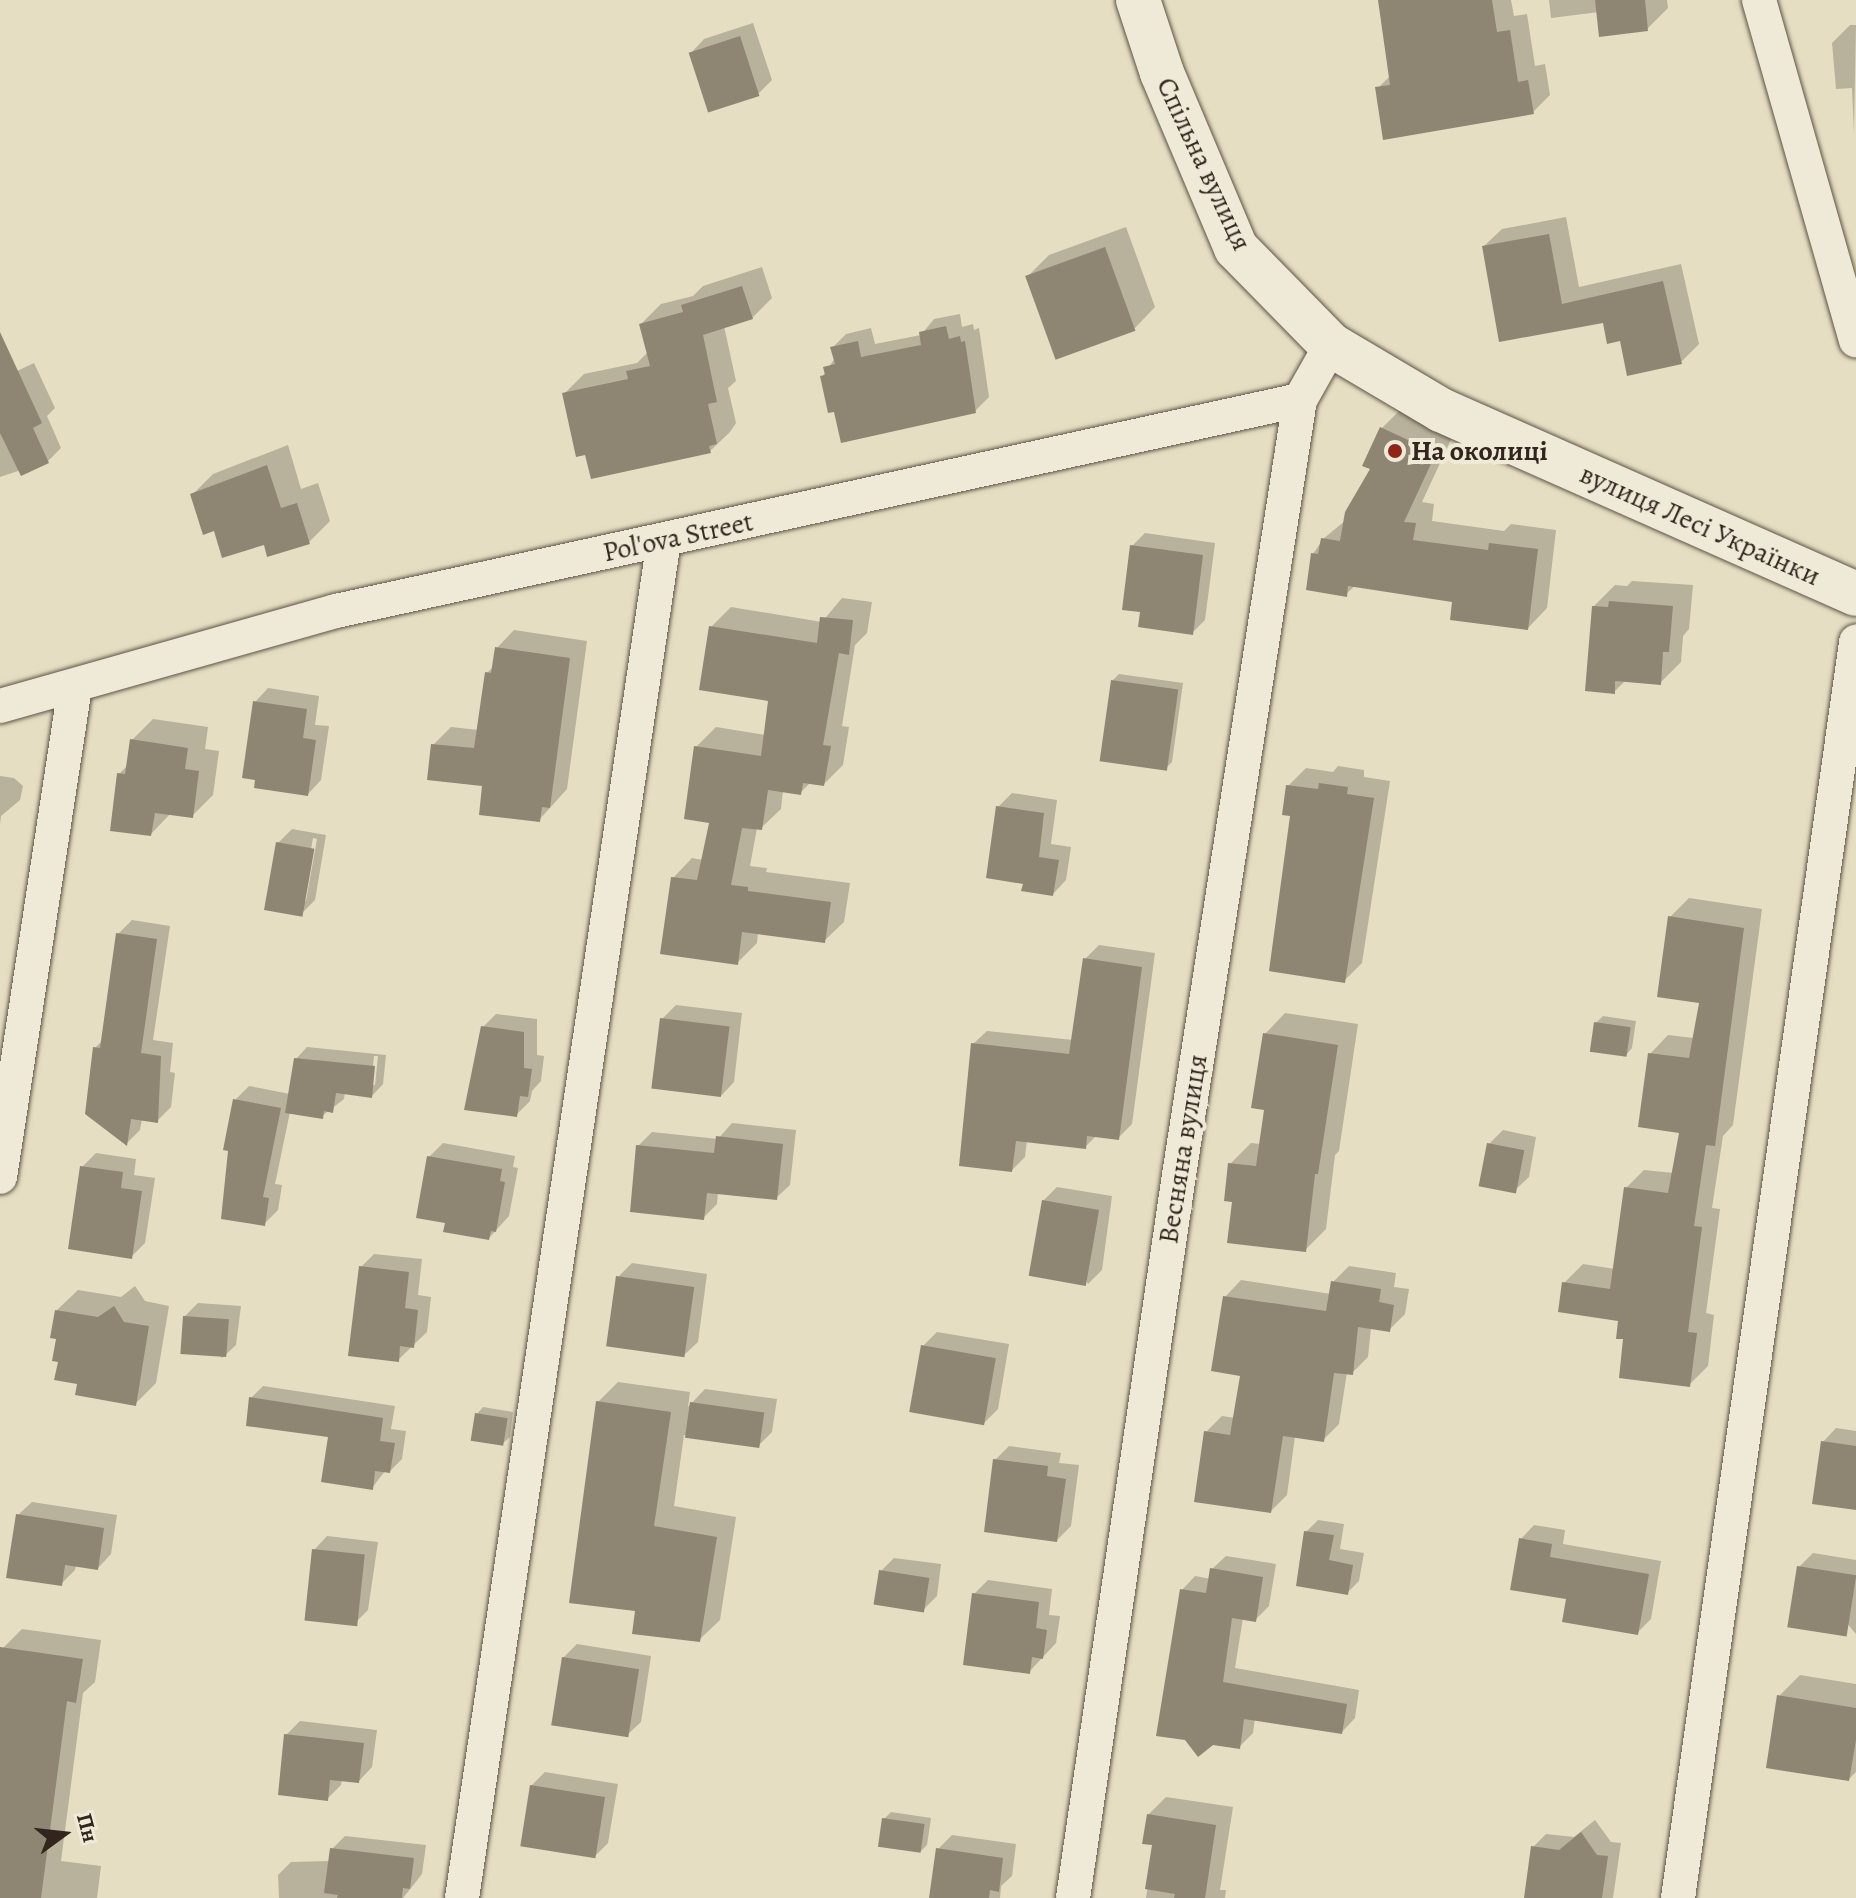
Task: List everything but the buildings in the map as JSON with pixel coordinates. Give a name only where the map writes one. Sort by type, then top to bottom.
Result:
[{"type":"street","name":"Спільна вулиця","points":[[1138,0],[1162,73],[1236,248],[1331,345]]},
{"type":"street","points":[[1759,0],[1856,340]]},
{"type":"street","points":[[1300,400],[1331,345]]},
{"type":"street","name":"вулиця Лесі Українки","points":[[1331,345],[1441,410],[1856,594]]},
{"type":"street","name":"Polʹova Street","points":[[0,706],[336,611],[1300,400]]},
{"type":"street","name":"Весняна вулиця","points":[[1073,1898],[1179,1175],[1300,400]]},
{"type":"street","points":[[462,1898],[664,540]]},
{"type":"street","points":[[1678,1898],[1856,642]]},
{"type":"street","points":[[0,1177],[75,687]]},
{"type":"place","name":"На околиці","points":[[1395,451]]}]
